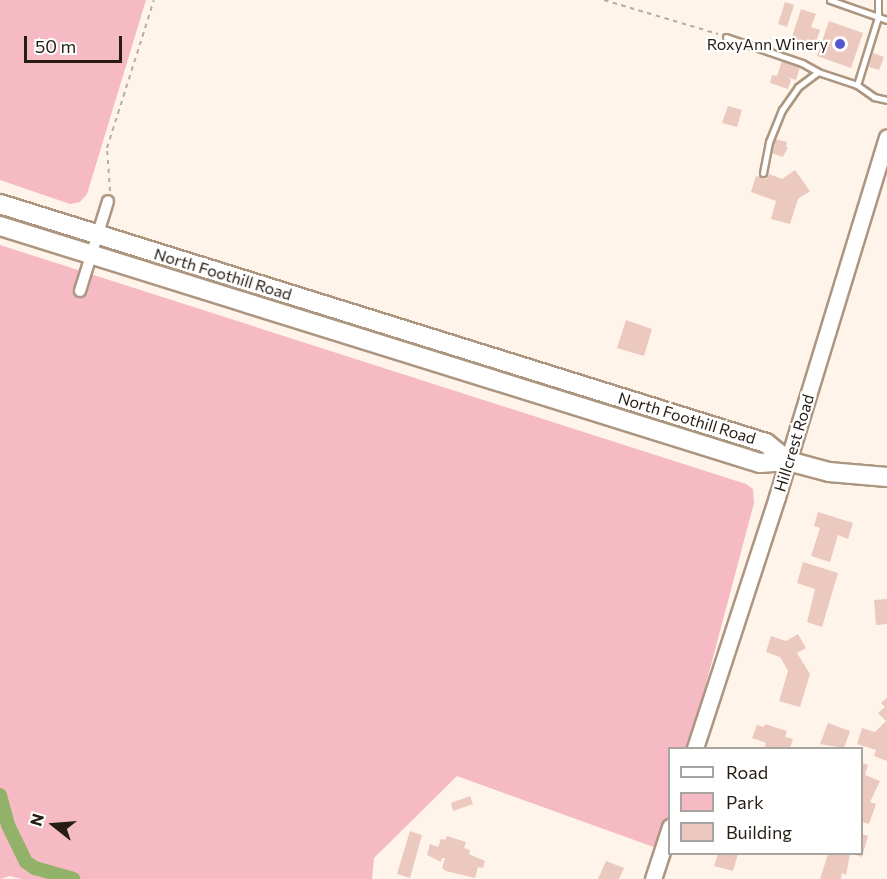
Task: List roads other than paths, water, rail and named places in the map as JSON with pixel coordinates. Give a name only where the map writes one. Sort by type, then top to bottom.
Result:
[{"type":"main road","name":"North Foothill Road","points":[[0,204],[766,442],[788,461]]},
{"type":"main road","name":"North Foothill Road","points":[[0,226],[760,463],[788,461]]},
{"type":"main road","points":[[788,461],[836,473],[887,477]]},
{"type":"street","name":"Hillcrest Road","points":[[695,747],[788,461],[887,137]]},
{"type":"street","points":[[80,291],[108,201]]},
{"type":"street","points":[[653,879],[668,830]]},
{"type":"lane","points":[[830,0],[887,20]]},
{"type":"lane","points":[[857,85],[878,17],[878,0]]},
{"type":"lane","points":[[726,37],[802,63],[818,72],[857,85],[874,97],[887,100]]},
{"type":"lane","points":[[763,173],[769,142],[782,110],[798,87],[818,72]]},
{"type":"waterway","points":[[0,795],[8,825],[26,862],[35,868],[73,879]]},
{"type":"place","name":"RoxyAnn Winery","points":[[840,44]]}]
